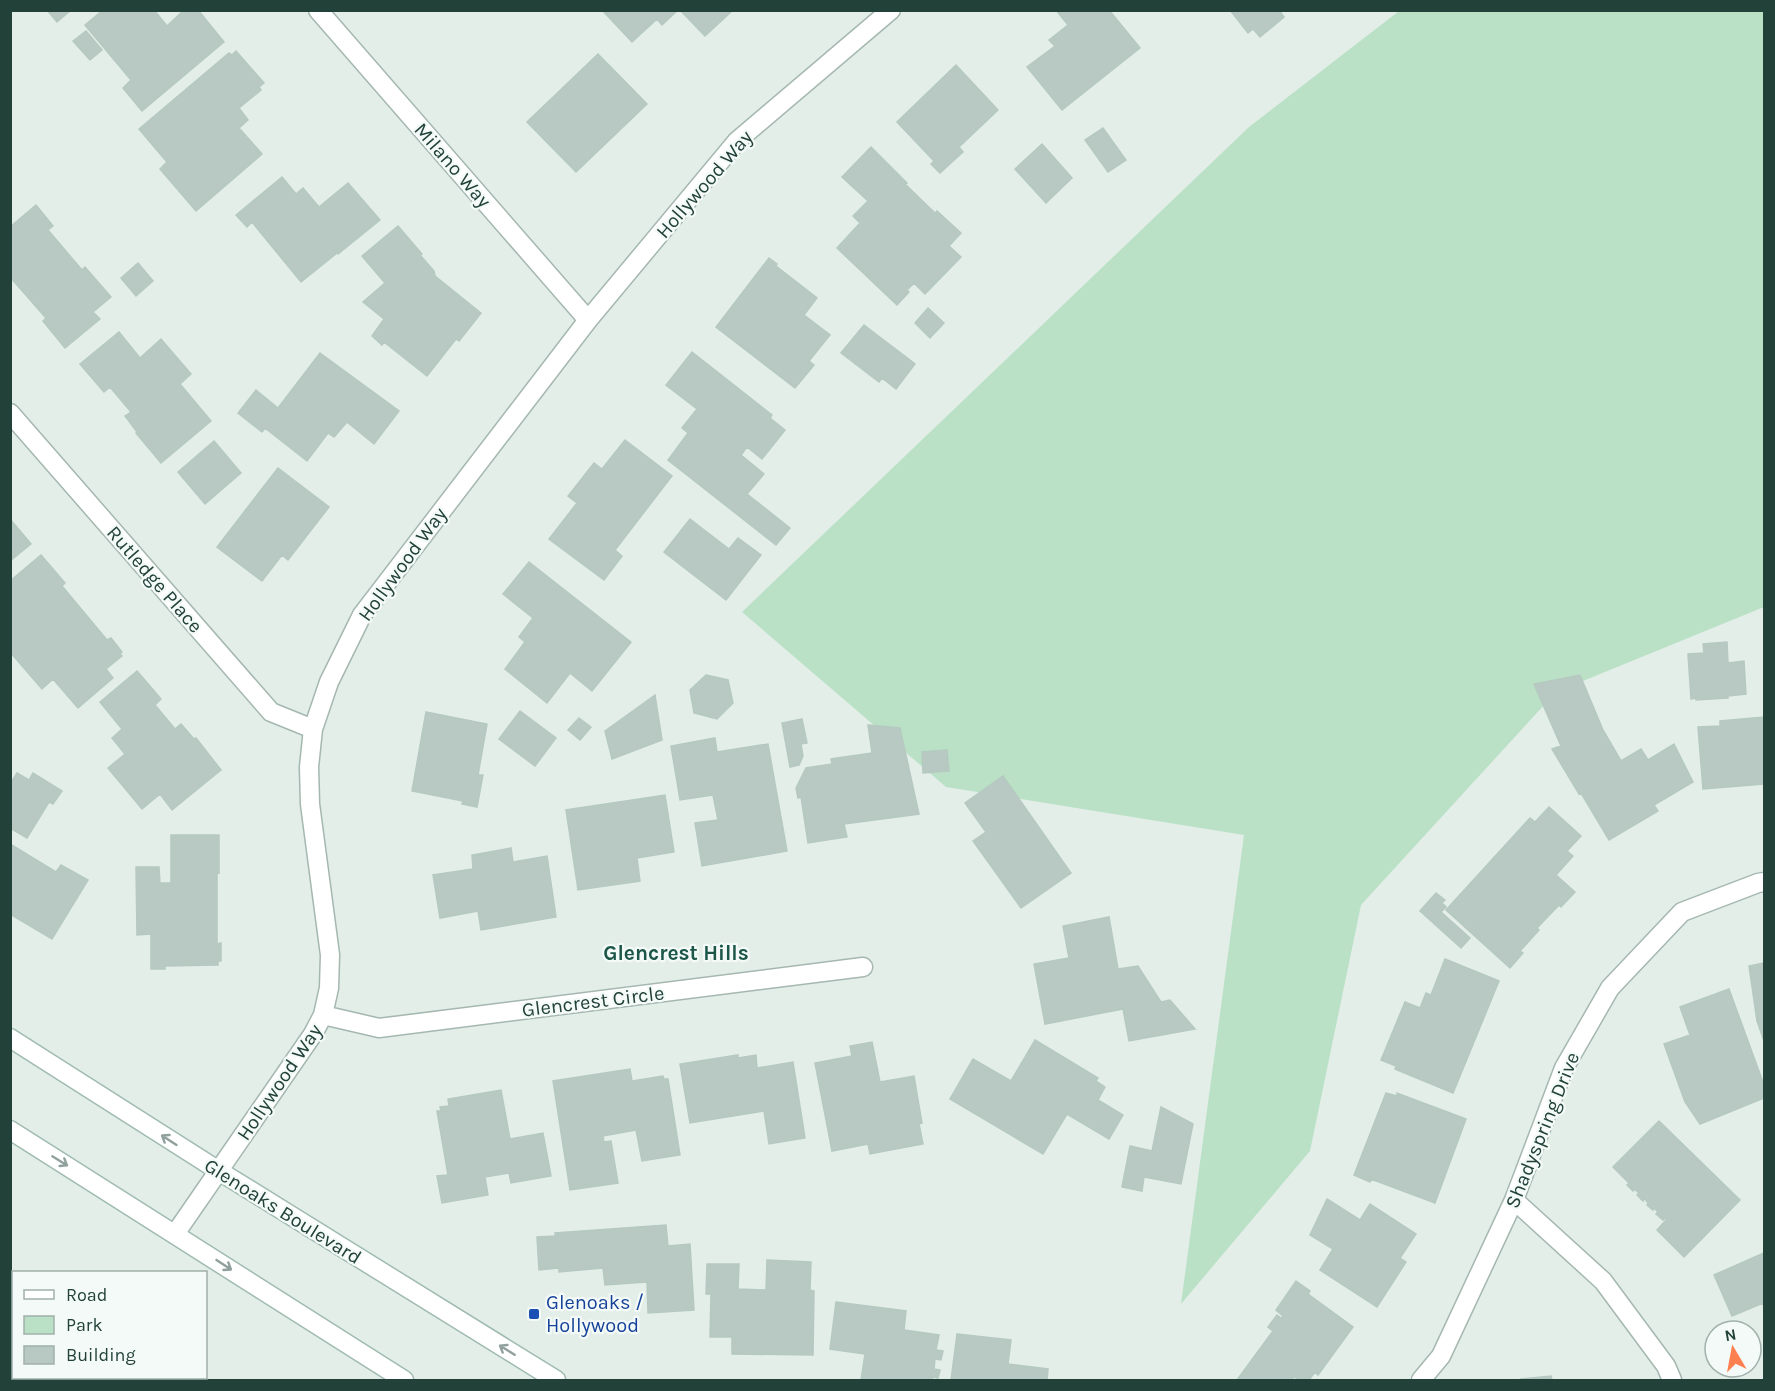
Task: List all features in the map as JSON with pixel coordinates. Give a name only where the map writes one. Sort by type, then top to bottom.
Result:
[{"type":"street","name":"Milano Way","points":[[318,10],[588,320]]},
{"type":"street","name":"Hollywood Way","points":[[175,1234],[313,1035],[323,1015],[329,988],[330,955],[310,804],[309,767],[313,729],[329,682],[362,615],[588,320],[736,141],[891,10]]},
{"type":"street","name":"Rutledge Place","points":[[10,413],[271,712],[313,729]]},
{"type":"street","name":"Shadyspring Drive","points":[[1421,1380],[1441,1356],[1514,1200],[1564,1068],[1610,988],[1682,912],[1764,882]]},
{"type":"street","name":"Glencrest Circle","points":[[323,1015],[379,1028],[863,967]]},
{"type":"street","name":"Glenoaks Boulevard","points":[[10,1038],[556,1380]]},
{"type":"street","points":[[10,1130],[404,1380]]},
{"type":"street","points":[[1514,1200],[1603,1281],[1666,1366],[1672,1380]]},
{"type":"green space","points":[[1399,11],[1764,11],[1764,607],[1556,692],[1361,905],[1310,1151],[1181,1304],[1244,835],[946,787],[742,612],[1249,127]]},
{"type":"building","points":[[47,10],[71,10],[57,22]]},
{"type":"building","points":[[103,10],[154,10],[167,26],[184,10],[198,10],[224,42],[142,111],[123,88],[131,80],[85,25]]},
{"type":"building","points":[[602,10],[678,10],[662,25],[657,19],[632,42]]},
{"type":"building","points":[[680,10],[733,10],[705,36]]},
{"type":"building","points":[[1056,10],[1109,10],[1140,48],[1062,110],[1027,67],[1055,46],[1049,40],[1068,25]]},
{"type":"building","points":[[1230,10],[1279,10],[1284,17],[1260,37],[1253,29],[1248,33]]},
{"type":"building","points":[[86,31],[102,50],[90,60],[73,41]]},
{"type":"building","points":[[236,51],[264,83],[259,87],[261,90],[239,108],[248,120],[239,128],[262,154],[196,211],[160,169],[167,162],[139,129],[229,53],[232,55]]},
{"type":"building","points":[[598,54],[647,104],[576,172],[527,122]]},
{"type":"building","points":[[956,65],[998,110],[959,147],[963,152],[940,173],[931,164],[934,161],[897,122]]},
{"type":"building","points":[[1103,128],[1126,160],[1108,172],[1085,140]]},
{"type":"building","points":[[1042,144],[1072,178],[1046,203],[1015,169]]},
{"type":"building","points":[[871,147],[935,213],[937,211],[961,233],[949,246],[961,257],[925,294],[914,283],[897,305],[837,248],[860,223],[853,216],[868,201],[842,177]]},
{"type":"building","points":[[282,177],[296,194],[303,188],[319,207],[348,183],[380,220],[301,282],[252,222],[247,227],[236,215]]},
{"type":"building","points":[[36,205],[53,226],[48,230],[82,270],[85,267],[111,297],[93,312],[100,319],[65,348],[43,321],[46,318],[10,277],[10,227]]},
{"type":"building","points":[[398,226],[422,254],[420,255],[434,271],[435,276],[481,313],[459,341],[456,339],[427,376],[384,342],[382,345],[372,336],[384,319],[363,302],[385,283],[362,256]]},
{"type":"building","points":[[769,258],[817,298],[804,315],[830,335],[809,361],[814,365],[795,388],[716,327]]},
{"type":"building","points":[[138,263],[153,281],[136,296],[121,278]]},
{"type":"building","points":[[928,308],[944,323],[930,338],[915,323]]},
{"type":"building","points":[[864,325],[915,364],[896,389],[882,378],[879,382],[841,353]]},
{"type":"building","points":[[119,332],[140,358],[161,339],[191,374],[180,384],[211,421],[161,463],[125,416],[131,412],[110,387],[104,392],[80,364]]},
{"type":"building","points":[[692,352],[772,415],[770,418],[785,430],[762,459],[747,447],[741,455],[764,474],[747,494],[790,528],[776,545],[668,460],[688,433],[682,428],[697,409],[666,385]]},
{"type":"building","points":[[320,353],[399,411],[374,444],[347,422],[334,437],[328,433],[307,461],[265,428],[262,432],[238,413],[256,390],[278,408]]},
{"type":"building","points":[[625,440],[672,476],[615,550],[622,556],[604,580],[549,539],[577,503],[568,496],[594,463],[602,469]]},
{"type":"building","points":[[214,441],[241,473],[205,504],[178,472]]},
{"type":"building","points":[[278,468],[329,507],[288,560],[282,555],[262,581],[217,547]]},
{"type":"building","points":[[10,519],[31,544],[10,561]]},
{"type":"building","points":[[690,519],[729,549],[738,538],[761,555],[726,600],[664,552]]},
{"type":"building","points":[[41,555],[65,583],[62,586],[107,640],[111,638],[122,652],[120,654],[122,656],[106,669],[113,678],[78,708],[53,679],[42,689],[10,652],[10,581]]},
{"type":"building","points":[[529,562],[631,642],[592,691],[570,673],[547,703],[505,669],[525,642],[519,637],[533,618],[503,594]]},
{"type":"building","points":[[1727,642],[1728,663],[1744,661],[1746,694],[1728,696],[1728,698],[1691,699],[1688,654],[1704,653],[1703,644]]},
{"type":"building","points":[[137,671],[161,699],[155,705],[175,729],[181,724],[194,739],[196,738],[221,770],[172,810],[160,794],[142,809],[108,768],[125,754],[112,738],[122,729],[100,702]]},
{"type":"building","points":[[706,675],[728,680],[733,703],[717,719],[694,713],[690,690]]},
{"type":"building","points":[[1580,675],[1603,730],[1621,761],[1641,749],[1648,760],[1674,744],[1693,782],[1654,805],[1658,811],[1609,840],[1552,749],[1561,746],[1534,684]]},
{"type":"building","points":[[655,695],[662,740],[612,759],[605,731]]},
{"type":"building","points":[[520,711],[556,738],[535,766],[499,739]]},
{"type":"building","points":[[426,712],[487,724],[478,775],[483,775],[477,807],[462,804],[463,801],[412,791]]},
{"type":"building","points":[[1764,717],[1764,784],[1703,789],[1698,727],[1720,726],[1720,721]]},
{"type":"building","points":[[579,718],[591,727],[580,740],[568,730]]},
{"type":"building","points":[[802,719],[807,743],[801,744],[803,756],[799,765],[790,767],[782,723]]},
{"type":"building","points":[[868,725],[900,728],[919,814],[844,824],[847,837],[808,843],[801,797],[798,798],[796,788],[806,768],[832,764],[831,759],[872,753]]},
{"type":"building","points":[[715,738],[717,752],[768,744],[787,851],[702,866],[695,823],[718,820],[713,795],[680,800],[671,746]]},
{"type":"building","points":[[947,750],[949,771],[923,773],[922,752]]},
{"type":"building","points":[[17,773],[29,780],[33,773],[62,791],[53,804],[49,802],[27,838],[10,828],[10,784]]},
{"type":"building","points":[[1003,776],[1071,873],[1021,908],[973,841],[986,832],[965,803]]},
{"type":"building","points":[[665,795],[674,852],[637,858],[640,881],[578,890],[566,810]]},
{"type":"building","points":[[1549,807],[1581,836],[1567,851],[1573,856],[1556,875],[1575,892],[1537,928],[1539,930],[1520,951],[1523,953],[1510,968],[1446,910],[1530,818],[1535,822]]},
{"type":"building","points":[[171,835],[219,835],[217,944],[221,943],[221,961],[218,961],[218,965],[165,966],[165,969],[151,969],[151,934],[137,935],[136,867],[159,867],[160,883],[171,883]]},
{"type":"building","points":[[10,844],[56,872],[61,865],[88,880],[52,939],[10,914]]},
{"type":"building","points":[[511,848],[513,862],[547,856],[556,917],[481,930],[478,911],[440,918],[433,875],[473,869],[472,855]]},
{"type":"building","points":[[1436,893],[1445,900],[1442,903],[1446,907],[1441,912],[1470,938],[1461,948],[1420,911]]},
{"type":"building","points":[[1109,917],[1118,969],[1138,966],[1161,1002],[1170,1000],[1195,1029],[1129,1041],[1123,1009],[1045,1024],[1034,964],[1069,958],[1063,926]]},
{"type":"building","points":[[1445,959],[1499,981],[1453,1093],[1395,1069],[1396,1066],[1381,1060],[1405,1002],[1420,1008],[1426,993],[1431,995]]},
{"type":"building","points":[[1764,963],[1764,1041],[1757,1021],[1749,966]]},
{"type":"building","points":[[1729,989],[1764,1085],[1764,1098],[1700,1124],[1685,1102],[1664,1044],[1690,1035],[1680,1007]]},
{"type":"building","points":[[1035,1040],[1098,1078],[1096,1081],[1105,1087],[1098,1100],[1123,1115],[1109,1139],[1067,1114],[1043,1154],[950,1099],[973,1059],[1011,1081]]},
{"type":"building","points":[[872,1042],[880,1082],[914,1076],[923,1144],[870,1154],[868,1144],[832,1151],[815,1063],[852,1056],[850,1046]]},
{"type":"building","points":[[738,1055],[738,1058],[756,1055],[757,1068],[793,1062],[805,1138],[769,1144],[764,1111],[690,1123],[680,1064]]},
{"type":"building","points":[[630,1069],[632,1081],[663,1076],[664,1079],[668,1079],[680,1155],[642,1161],[636,1130],[603,1136],[604,1142],[611,1141],[618,1183],[570,1190],[553,1081]]},
{"type":"building","points":[[501,1090],[510,1139],[543,1133],[551,1176],[511,1183],[509,1173],[485,1177],[488,1195],[442,1203],[437,1176],[448,1175],[437,1111],[441,1111],[440,1107],[449,1106],[448,1099]]},
{"type":"building","points":[[1386,1093],[1397,1096],[1397,1093],[1466,1119],[1435,1203],[1354,1175]]},
{"type":"building","points":[[1161,1107],[1193,1124],[1181,1184],[1144,1177],[1142,1191],[1122,1187],[1130,1146],[1152,1151]]},
{"type":"building","points":[[1659,1121],[1740,1200],[1684,1257],[1657,1230],[1667,1219],[1663,1220],[1656,1214],[1658,1212],[1647,1205],[1644,1198],[1643,1201],[1637,1195],[1639,1193],[1627,1185],[1629,1183],[1613,1167]]},
{"type":"building","points":[[1327,1199],[1360,1220],[1370,1204],[1416,1234],[1400,1258],[1406,1262],[1377,1307],[1320,1270],[1333,1249],[1310,1235]]},
{"type":"building","points":[[666,1225],[668,1246],[690,1244],[694,1310],[648,1313],[647,1282],[605,1285],[603,1268],[559,1272],[559,1268],[539,1270],[537,1237],[555,1236],[555,1233]]},
{"type":"building","points":[[1764,1253],[1764,1307],[1763,1303],[1732,1316],[1714,1275]]},
{"type":"building","points":[[767,1260],[811,1262],[810,1290],[814,1291],[813,1355],[732,1354],[732,1337],[710,1337],[711,1294],[706,1294],[707,1264],[739,1264],[738,1289],[766,1290]]},
{"type":"building","points":[[1296,1281],[1310,1291],[1308,1294],[1353,1327],[1318,1375],[1315,1372],[1309,1380],[1294,1377],[1291,1380],[1237,1380],[1273,1331],[1268,1327],[1277,1315],[1281,1318],[1283,1316],[1276,1310]]},
{"type":"building","points":[[836,1302],[906,1311],[904,1330],[939,1335],[936,1350],[943,1351],[941,1360],[935,1359],[934,1369],[940,1370],[938,1378],[933,1377],[932,1380],[861,1380],[865,1354],[830,1349]]},
{"type":"building","points":[[957,1334],[1011,1340],[1008,1364],[1048,1369],[1047,1380],[951,1380]]},
{"type":"building","points":[[1551,1376],[1552,1380],[1521,1379]]},
{"type":"place","name":"Glenoaks / Hollywood","points":[[534,1314]]},
{"type":"district","name":"Glencrest Hills","points":[[676,953]]}]
